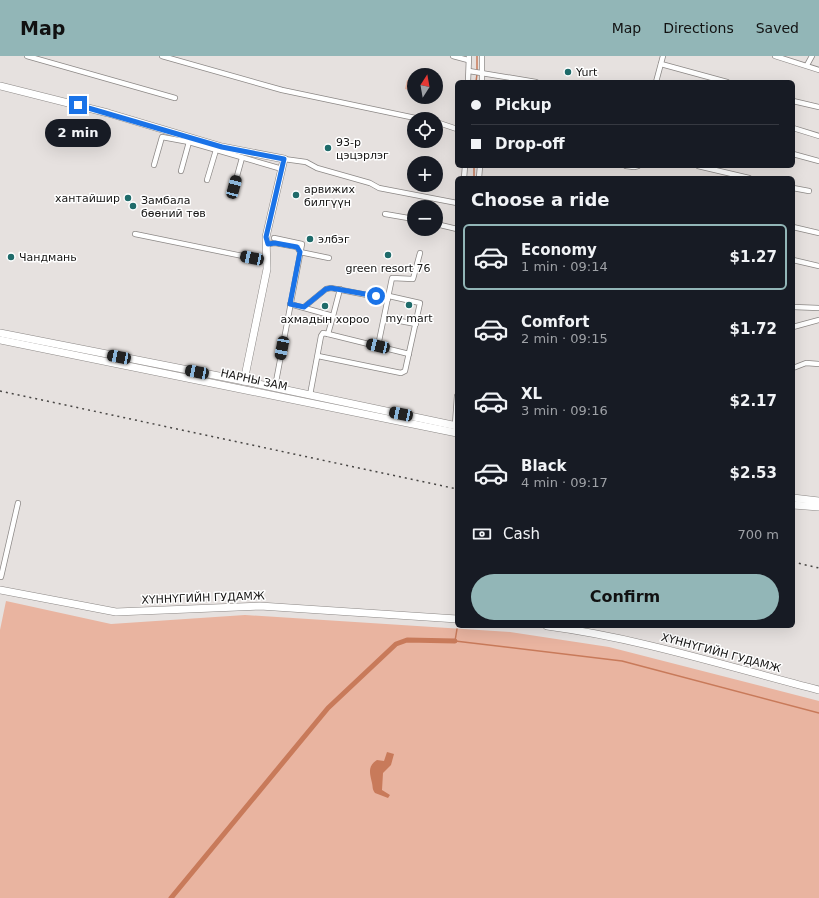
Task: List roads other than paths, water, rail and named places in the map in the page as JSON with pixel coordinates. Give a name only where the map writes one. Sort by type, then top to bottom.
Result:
[{"type":"main road","points":[[0,86],[108,113],[222,147],[284,159],[266,237],[268,244],[267,261],[244,381]]},
{"type":"main road","name":"НАРНЫ ЗАМ","points":[[0,333],[275,387],[455,426]]},
{"type":"main road","name":"НАРНЫ ЗАМ","points":[[0,340],[455,433]]},
{"type":"main road","points":[[795,498],[819,501]]},
{"type":"main road","points":[[795,505],[819,507]]},
{"type":"main road","name":"ХҮННҮГИЙН ГУДАМЖ","points":[[0,590],[116,612],[255,606],[455,618]]},
{"type":"main road","name":"ХҮННҮГИЙН ГУДАМЖ","points":[[560,628],[591,633],[660,648],[819,690]]},
{"type":"street","points":[[27,56],[175,98]]},
{"type":"street","points":[[162,56],[282,90],[407,116]]},
{"type":"street","points":[[452,56],[469,58],[471,71],[469,80]]},
{"type":"street","points":[[482,56],[482,80]]},
{"type":"street","points":[[657,80],[663,56]]},
{"type":"street","points":[[775,56],[819,70]]},
{"type":"street","points":[[807,66],[812,56]]},
{"type":"street","points":[[661,64],[720,80]]},
{"type":"street","points":[[471,71],[525,80]]},
{"type":"street","points":[[795,102],[819,108]]},
{"type":"street","points":[[443,124],[455,128]]},
{"type":"street","points":[[795,129],[819,136]]},
{"type":"street","points":[[154,166],[162,137],[189,142],[282,169]]},
{"type":"street","points":[[181,171],[189,142]]},
{"type":"street","points":[[207,180],[216,150]]},
{"type":"street","points":[[795,155],[819,161]]},
{"type":"street","points":[[234,187],[242,158]]},
{"type":"street","points":[[284,159],[306,162],[318,168],[370,183],[379,188],[455,203]]},
{"type":"street","points":[[706,168],[740,176]]},
{"type":"street","points":[[795,188],[809,191]]},
{"type":"street","points":[[385,214],[407,218]]},
{"type":"street","points":[[443,226],[455,229]]},
{"type":"street","points":[[795,227],[819,233]]},
{"type":"street","points":[[136,234],[267,261]]},
{"type":"street","points":[[274,238],[302,244],[275,387]]},
{"type":"street","points":[[268,244],[275,243],[297,247],[300,252],[329,258]]},
{"type":"street","points":[[378,346],[392,278],[413,280],[420,252]]},
{"type":"street","points":[[795,260],[819,266]]},
{"type":"street","points":[[304,307],[326,289],[340,289],[420,304],[405,371],[401,373],[318,356]]},
{"type":"street","points":[[328,334],[340,289]]},
{"type":"street","points":[[290,304],[333,316]]},
{"type":"street","points":[[795,308],[819,308]]},
{"type":"street","points":[[384,318],[416,324]]},
{"type":"street","points":[[795,326],[819,320]]},
{"type":"street","points":[[310,395],[321,336],[323,333],[409,354]]},
{"type":"street","points":[[795,367],[806,363],[819,364]]},
{"type":"street","points":[[1,577],[18,503]]},
{"type":"waterway","points":[[477,56],[477,70]]},
{"type":"waterway","points":[[476,80],[477,74]]},
{"type":"waterway","points":[[474,168],[474,176]]},
{"type":"waterway","points":[[457,629],[455,641],[622,661],[819,713]]},
{"type":"waterway","points":[[171,898],[328,708],[396,644],[407,640],[455,641]]},
{"type":"railway","points":[[0,391],[455,489]]},
{"type":"railway","points":[[795,562],[819,568]]},
{"type":"place","name":"Yurt","points":[[568,72]]},
{"type":"place","name":"93-р цэцэрлэг","points":[[328,148]]},
{"type":"place","name":"арвижих билгүүн","points":[[296,195]]},
{"type":"place","name":"хантайшир","points":[[128,198]]},
{"type":"place","name":"Замбала бөөний төв","points":[[133,206]]},
{"type":"place","name":"элбэг","points":[[310,239]]},
{"type":"place","name":"green resort 76","points":[[388,255]]},
{"type":"place","name":"Чандмань","points":[[11,257]]},
{"type":"place","name":"my mart","points":[[409,305]]},
{"type":"place","name":"ахмадын хороо","points":[[325,306]]}]
